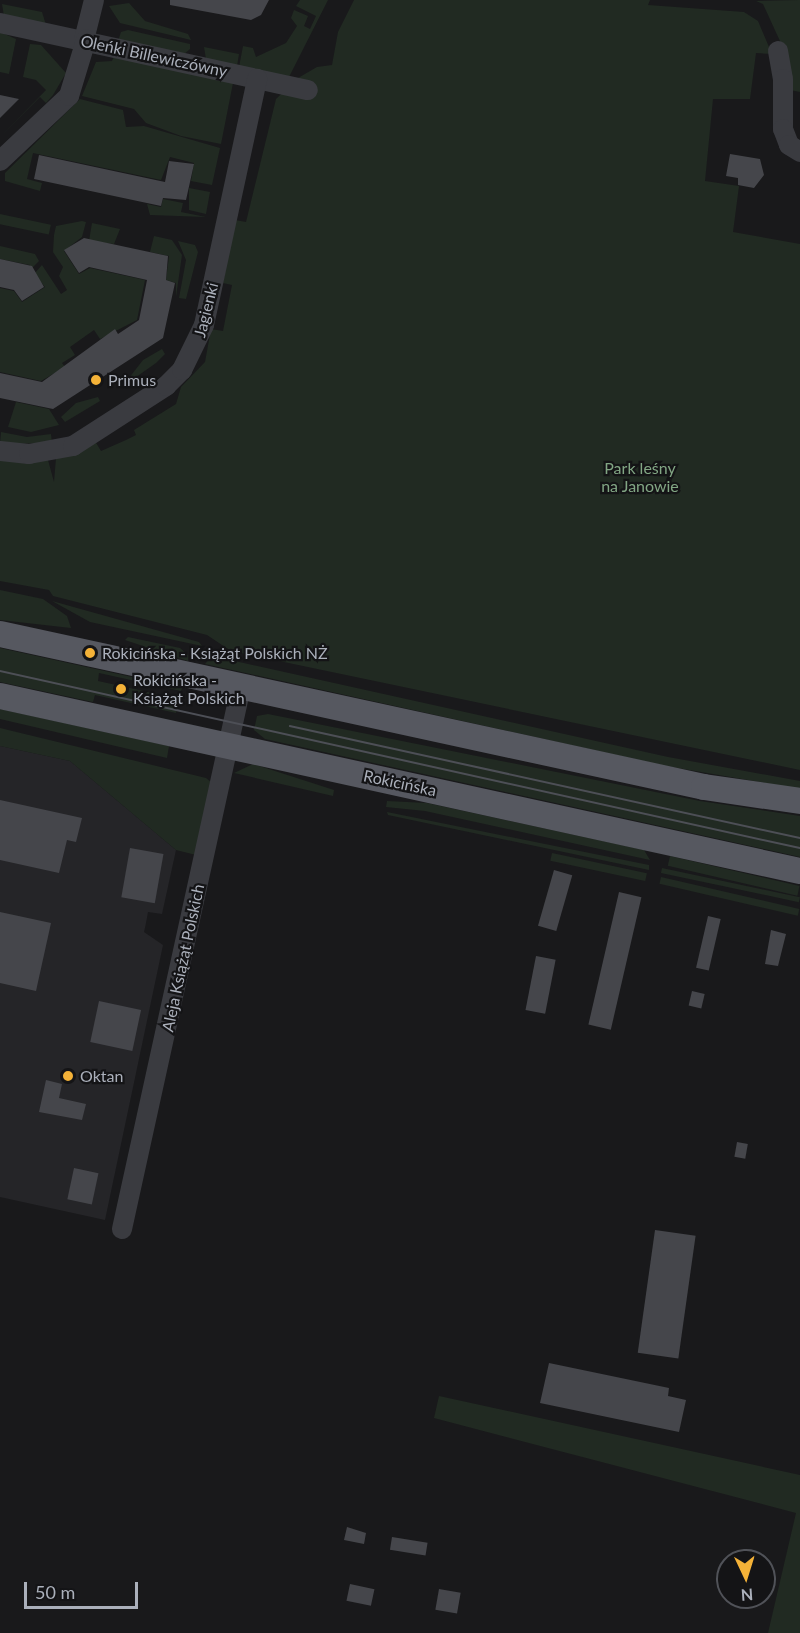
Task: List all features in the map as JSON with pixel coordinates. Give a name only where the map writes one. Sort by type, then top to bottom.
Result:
[{"type":"main road","points":[[0,634],[704,787],[800,801]]},
{"type":"main road","name":"Rokicińska","points":[[0,696],[800,872]]},
{"type":"street","points":[[0,161],[69,96],[94,0]]},
{"type":"street","name":"Oleńki Billewiczówny","points":[[0,23],[308,90]]},
{"type":"street","points":[[778,51],[783,129],[789,145],[800,152]]},
{"type":"street","name":"Jagienki","points":[[0,451],[29,454],[72,446],[166,386],[182,370],[204,325],[257,79]]},
{"type":"street","name":"Aleja Książąt Polskich","points":[[122,1229],[241,687]]},
{"type":"shaded area","points":[[0,746],[70,761],[176,850],[162,914],[148,912],[144,932],[163,945],[105,1220],[0,1197]]},
{"type":"green space","points":[[300,0],[328,0],[289,77],[239,67],[243,46],[253,48],[256,57],[286,43],[297,26],[291,18],[294,10],[308,16],[304,26],[310,29],[316,16],[296,6]]},
{"type":"green space","name":"Park leśny na Janowie","points":[[354,0],[650,0],[648,5],[744,12],[758,21],[772,54],[756,53],[750,99],[713,99],[705,181],[739,186],[733,232],[800,244],[800,770],[231,651],[207,635],[53,596],[49,590],[0,581],[0,458],[48,460],[54,482],[56,458],[95,441],[101,451],[126,440],[136,435],[134,430],[176,404],[181,387],[205,362],[211,329],[223,331],[232,285],[223,283],[235,220],[246,222],[276,99],[298,78],[317,67],[332,65],[338,32]]},
{"type":"green space","points":[[800,0],[800,92],[790,90],[785,52],[763,4],[756,1]]},
{"type":"green space","points":[[129,3],[145,21],[188,34],[191,40],[120,23],[109,6]]},
{"type":"green space","points":[[2,4],[42,12],[46,25],[4,16]]},
{"type":"green space","points":[[128,30],[190,44],[190,49],[183,55],[118,41],[121,32]]},
{"type":"green space","points":[[0,32],[16,39],[9,74],[0,72]]},
{"type":"green space","points":[[30,44],[41,45],[66,73],[46,103],[40,97],[0,137],[46,90],[36,80],[23,77]]},
{"type":"green space","points":[[204,47],[239,54],[237,66],[206,59]]},
{"type":"green space","points":[[114,56],[233,83],[221,144],[181,136],[146,123],[134,109],[82,96],[96,62],[112,61]]},
{"type":"green space","points":[[80,99],[123,110],[126,127],[144,126],[220,148],[212,185],[191,181],[194,163],[170,157],[161,180],[33,153],[27,179],[42,183],[40,191],[5,181],[5,173]]},
{"type":"green space","points":[[189,188],[210,192],[206,214],[189,210]]},
{"type":"green space","points":[[163,199],[183,203],[181,212],[206,217],[150,215],[147,204],[161,207]]},
{"type":"green space","points":[[0,214],[51,225],[49,235],[0,224]]},
{"type":"green space","points":[[86,222],[82,237],[64,251],[79,274],[90,268],[145,280],[137,320],[100,339],[94,330],[70,347],[75,355],[62,363],[65,367],[41,381],[0,372],[0,288],[14,291],[22,302],[45,287],[34,274],[42,265],[61,294],[67,290],[59,276],[63,267],[53,252],[54,235],[56,226]]},
{"type":"green space","points":[[92,223],[120,229],[114,244],[89,241]]},
{"type":"green space","points":[[154,236],[172,240],[182,255],[176,297],[176,283],[166,280],[169,256],[150,252]]},
{"type":"green space","points":[[178,241],[195,245],[198,252],[186,299],[179,298],[186,260]]},
{"type":"green space","points":[[0,246],[35,254],[39,261],[29,271],[30,265],[0,259]]},
{"type":"green space","points":[[162,349],[165,354],[156,363],[122,387],[143,360]]},
{"type":"green space","points":[[98,397],[100,401],[65,422],[61,417],[76,403]]},
{"type":"green space","points":[[16,402],[49,409],[59,425],[31,432],[8,427]]},
{"type":"green space","points":[[1,432],[27,437],[51,434],[52,443],[0,444]]},
{"type":"green space","points":[[0,590],[43,599],[67,616],[71,628],[0,620]]},
{"type":"green space","points":[[52,601],[199,642],[202,646],[90,622]]},
{"type":"green space","points":[[128,637],[180,648],[188,655],[188,661],[125,640]]},
{"type":"green space","points":[[0,648],[182,688],[181,691],[99,673],[98,681],[180,699],[176,713],[95,695],[93,702],[0,682]]},
{"type":"green space","points":[[212,656],[668,757],[800,781],[800,789],[666,766],[205,664]]},
{"type":"green space","points":[[0,709],[169,746],[167,758],[0,719]]},
{"type":"green space","points":[[268,714],[700,801],[800,816],[800,857],[265,739],[254,730],[257,716]]},
{"type":"green space","points":[[0,728],[206,778],[211,782],[196,855],[176,850],[70,761],[0,746]]},
{"type":"green space","points":[[253,764],[334,790],[333,796],[234,773]]},
{"type":"green space","points":[[387,801],[427,803],[644,850],[650,860],[425,811],[386,807]]},
{"type":"green space","points":[[387,812],[649,865],[649,870],[388,815]]},
{"type":"green space","points":[[552,853],[647,873],[645,881],[550,861]]},
{"type":"green space","points":[[670,856],[800,886],[797,896],[668,866]]},
{"type":"green space","points":[[662,868],[800,897],[799,902],[661,873]]},
{"type":"green space","points":[[661,877],[799,909],[798,916],[659,884]]},
{"type":"green space","points":[[439,1396],[800,1475],[800,1633],[768,1633],[774,1609],[776,1609],[776,1599],[796,1513],[434,1418]]},
{"type":"building","points":[[170,0],[269,0],[261,15],[251,20],[170,5]]},
{"type":"building","points":[[0,95],[19,99],[0,118]]},
{"type":"building","points":[[730,154],[760,159],[764,175],[754,188],[738,185],[738,178],[726,176]]},
{"type":"building","points":[[39,155],[165,182],[169,161],[194,164],[186,200],[163,198],[161,206],[34,179]]},
{"type":"building","points":[[84,238],[168,256],[166,280],[175,283],[163,338],[53,409],[0,398],[0,373],[42,382],[115,329],[118,334],[139,320],[147,280],[89,267],[79,273],[64,250]]},
{"type":"building","points":[[0,259],[32,266],[44,287],[22,301],[14,290],[0,287]]},
{"type":"building","points":[[0,800],[82,818],[76,842],[67,840],[59,873],[0,860]]},
{"type":"building","points":[[130,848],[163,854],[155,903],[121,897]]},
{"type":"building","points":[[554,870],[572,875],[556,931],[538,926]]},
{"type":"building","points":[[619,892],[641,897],[611,1030],[588,1025]]},
{"type":"building","points":[[0,912],[51,923],[36,991],[0,983]]},
{"type":"building","points":[[708,916],[721,919],[709,971],[696,968]]},
{"type":"building","points":[[771,930],[786,934],[778,966],[765,964]]},
{"type":"building","points":[[536,956],[556,960],[545,1014],[526,1010]]},
{"type":"building","points":[[692,991],[705,994],[701,1009],[689,1006]]},
{"type":"building","points":[[99,1001],[141,1010],[132,1051],[90,1042]]},
{"type":"building","points":[[46,1080],[62,1084],[59,1098],[86,1104],[82,1120],[39,1112]]},
{"type":"building","points":[[737,1142],[748,1144],[745,1159],[734,1157]]},
{"type":"building","points":[[74,1168],[98,1173],[92,1204],[67,1199]]},
{"type":"building","points":[[655,1230],[696,1236],[678,1358],[638,1353]]},
{"type":"building","points":[[549,1363],[669,1388],[668,1396],[686,1400],[679,1432],[540,1403]]},
{"type":"building","points":[[347,1527],[366,1533],[364,1544],[344,1540]]},
{"type":"building","points":[[392,1537],[428,1543],[426,1555],[390,1550]]},
{"type":"building","points":[[350,1584],[374,1589],[371,1606],[346,1601]]},
{"type":"building","points":[[439,1589],[461,1593],[457,1614],[435,1610]]},
{"type":"tram line","points":[[0,671],[800,848]]},
{"type":"tram line","points":[[290,726],[800,838]]},
{"type":"place","name":"Primus","points":[[96,380]]},
{"type":"place","name":"Rokicińska - Książąt Polskich NŻ","points":[[90,653]]},
{"type":"place","name":"Rokicińska - Książąt Polskich","points":[[121,689]]},
{"type":"place","name":"Oktan","points":[[68,1076]]}]
